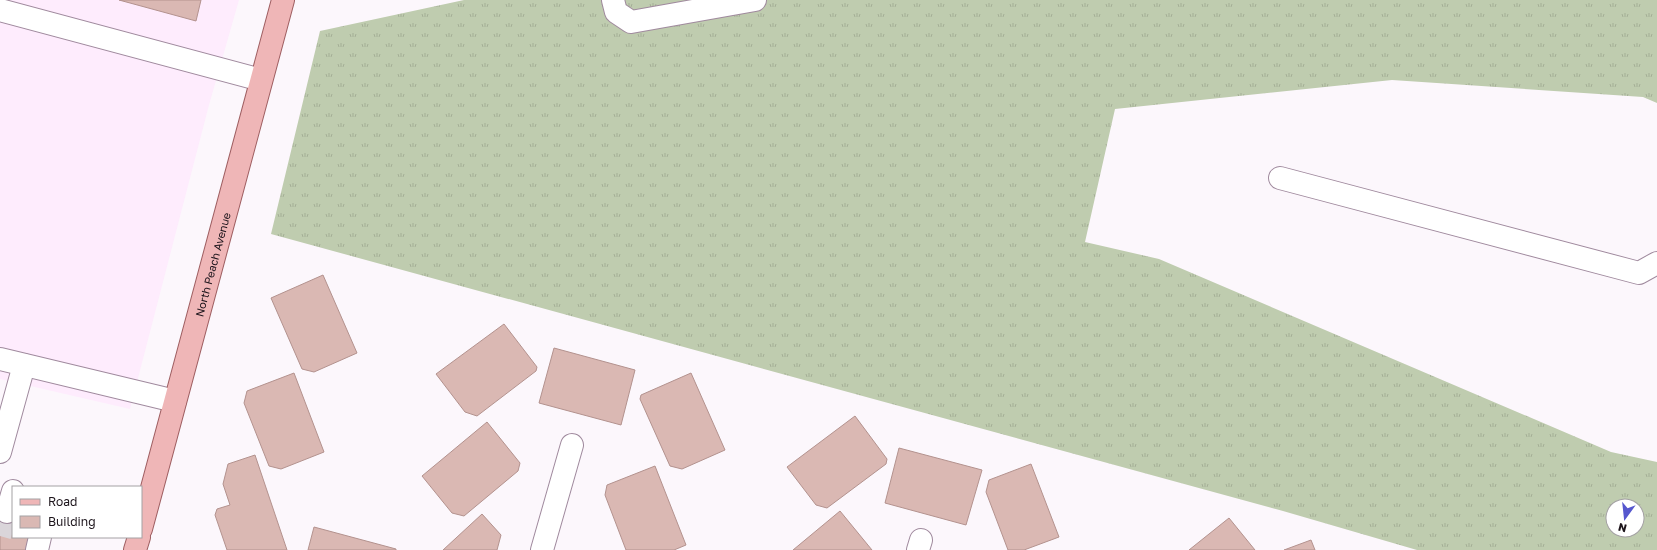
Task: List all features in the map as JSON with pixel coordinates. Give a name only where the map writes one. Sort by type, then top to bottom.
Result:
[{"type":"main road","name":"North Peach Avenue","points":[[142,525],[283,0]]},
{"type":"main road","points":[[135,550],[139,538]]},
{"type":"street","points":[[614,0],[616,12],[631,22],[755,0]]},
{"type":"street","points":[[0,10],[261,80]]},
{"type":"street","points":[[1280,178],[1640,273],[1657,263]]},
{"type":"street","points":[[0,359],[175,401]]},
{"type":"street","points":[[0,452],[24,365]]},
{"type":"street","points":[[542,550],[572,445]]},
{"type":"street","points":[[0,488],[12,491]]},
{"type":"street","points":[[7,512],[12,494]]},
{"type":"street","points":[[37,550],[40,538]]},
{"type":"shaded area","points":[[0,0],[239,0],[209,105],[130,409],[0,379]]},
{"type":"green space","points":[[464,0],[1657,0],[1657,103],[1643,97],[1392,80],[1115,109],[1085,242],[1159,259],[1611,452],[1657,462],[1657,550],[1417,550],[1283,511],[271,234],[320,31]]},
{"type":"building","points":[[119,0],[201,0],[196,21]]},
{"type":"building","points":[[323,275],[357,353],[314,372],[302,369],[271,298]]},
{"type":"building","points":[[504,324],[537,367],[536,371],[477,416],[465,412],[436,374]]},
{"type":"building","points":[[554,348],[635,370],[621,425],[539,403]]},
{"type":"building","points":[[294,373],[324,452],[281,469],[269,466],[244,403],[247,391]]},
{"type":"building","points":[[691,373],[725,450],[682,469],[670,466],[640,399],[641,395]]},
{"type":"building","points":[[855,416],[887,459],[886,464],[827,508],[816,505],[787,467]]},
{"type":"building","points":[[487,422],[520,463],[518,471],[464,516],[452,513],[422,476]]},
{"type":"building","points":[[899,448],[982,470],[966,525],[885,503]]},
{"type":"building","points":[[255,455],[287,550],[227,550],[215,515],[217,509],[230,505],[223,484],[228,464]]},
{"type":"building","points":[[1031,464],[1059,537],[1024,550],[1008,550],[986,492],[989,480]]},
{"type":"building","points":[[655,466],[686,545],[674,550],[626,550],[605,495],[607,485]]},
{"type":"building","points":[[0,510],[12,513],[12,538],[31,538],[27,550],[0,550]]},
{"type":"building","points":[[840,511],[872,550],[793,550]]},
{"type":"building","points":[[482,514],[501,535],[497,550],[443,550]]},
{"type":"building","points":[[1229,518],[1255,550],[1189,550]]},
{"type":"building","points":[[314,527],[396,549],[396,550],[308,550]]},
{"type":"building","points":[[1311,540],[1315,550],[1284,550]]},
{"type":"tunnel","points":[[0,536],[7,512]]}]
